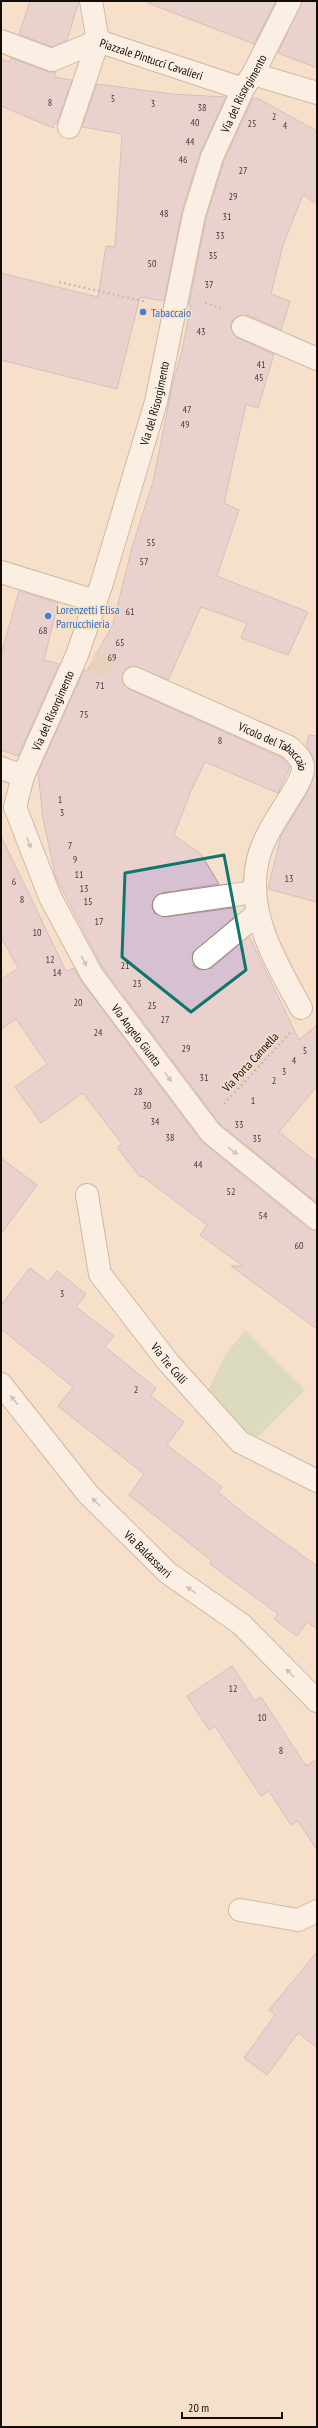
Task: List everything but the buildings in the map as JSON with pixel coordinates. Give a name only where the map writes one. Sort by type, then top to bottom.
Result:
[{"type":"street","name":"Piazzale Pintucci Cavalieri","points":[[91,1],[98,41],[248,81],[317,93]]},
{"type":"street","name":"Via del Risorgimento","points":[[8,812],[23,776],[84,658],[95,601],[156,402],[194,215],[210,164],[248,81],[290,1]]},
{"type":"street","points":[[1,41],[52,60],[98,41]]},
{"type":"street","points":[[68,126],[98,41]]},
{"type":"street","points":[[243,327],[317,359]]},
{"type":"street","points":[[1,572],[95,601]]},
{"type":"street","name":"Vicolo del Tabaccaio","points":[[134,678],[289,747],[300,757],[303,769],[297,785],[265,839],[258,860],[254,892],[257,914],[275,959],[301,1008]]},
{"type":"street","points":[[1,768],[23,776]]},
{"type":"street","name":"Via Angelo Giunta","points":[[8,812],[50,897],[92,975],[211,1133],[317,1219]]},
{"type":"street","points":[[164,905],[254,892]]},
{"type":"street","points":[[204,958],[257,914]]},
{"type":"street","name":"Via Tre Colli","points":[[87,1195],[100,1274],[168,1362],[240,1442],[317,1481]]},
{"type":"street","name":"Via Baldassarri","points":[[1,1384],[88,1494],[168,1573],[241,1624],[317,1701]]},
{"type":"street","points":[[240,1910],[298,1920],[317,1911]]},
{"type":"path","points":[[59,282],[176,302],[214,306],[238,315],[243,327]]},
{"type":"path","name":"Via Porta Cannella","points":[[205,1125],[296,1026],[301,1008]]},
{"type":"highlighted area","points":[[224,855],[246,970],[191,1012],[122,957],[125,873]]},
{"type":"green space","points":[[245,1330],[305,1390],[252,1443],[207,1392],[226,1354]]},
{"type":"tunnel","points":[[92,661],[134,678]]},
{"type":"place","name":"Tabaccaio","points":[[143,312]]},
{"type":"place","name":"Lorenzetti Elisa Parrucchieria","points":[[48,616]]}]
